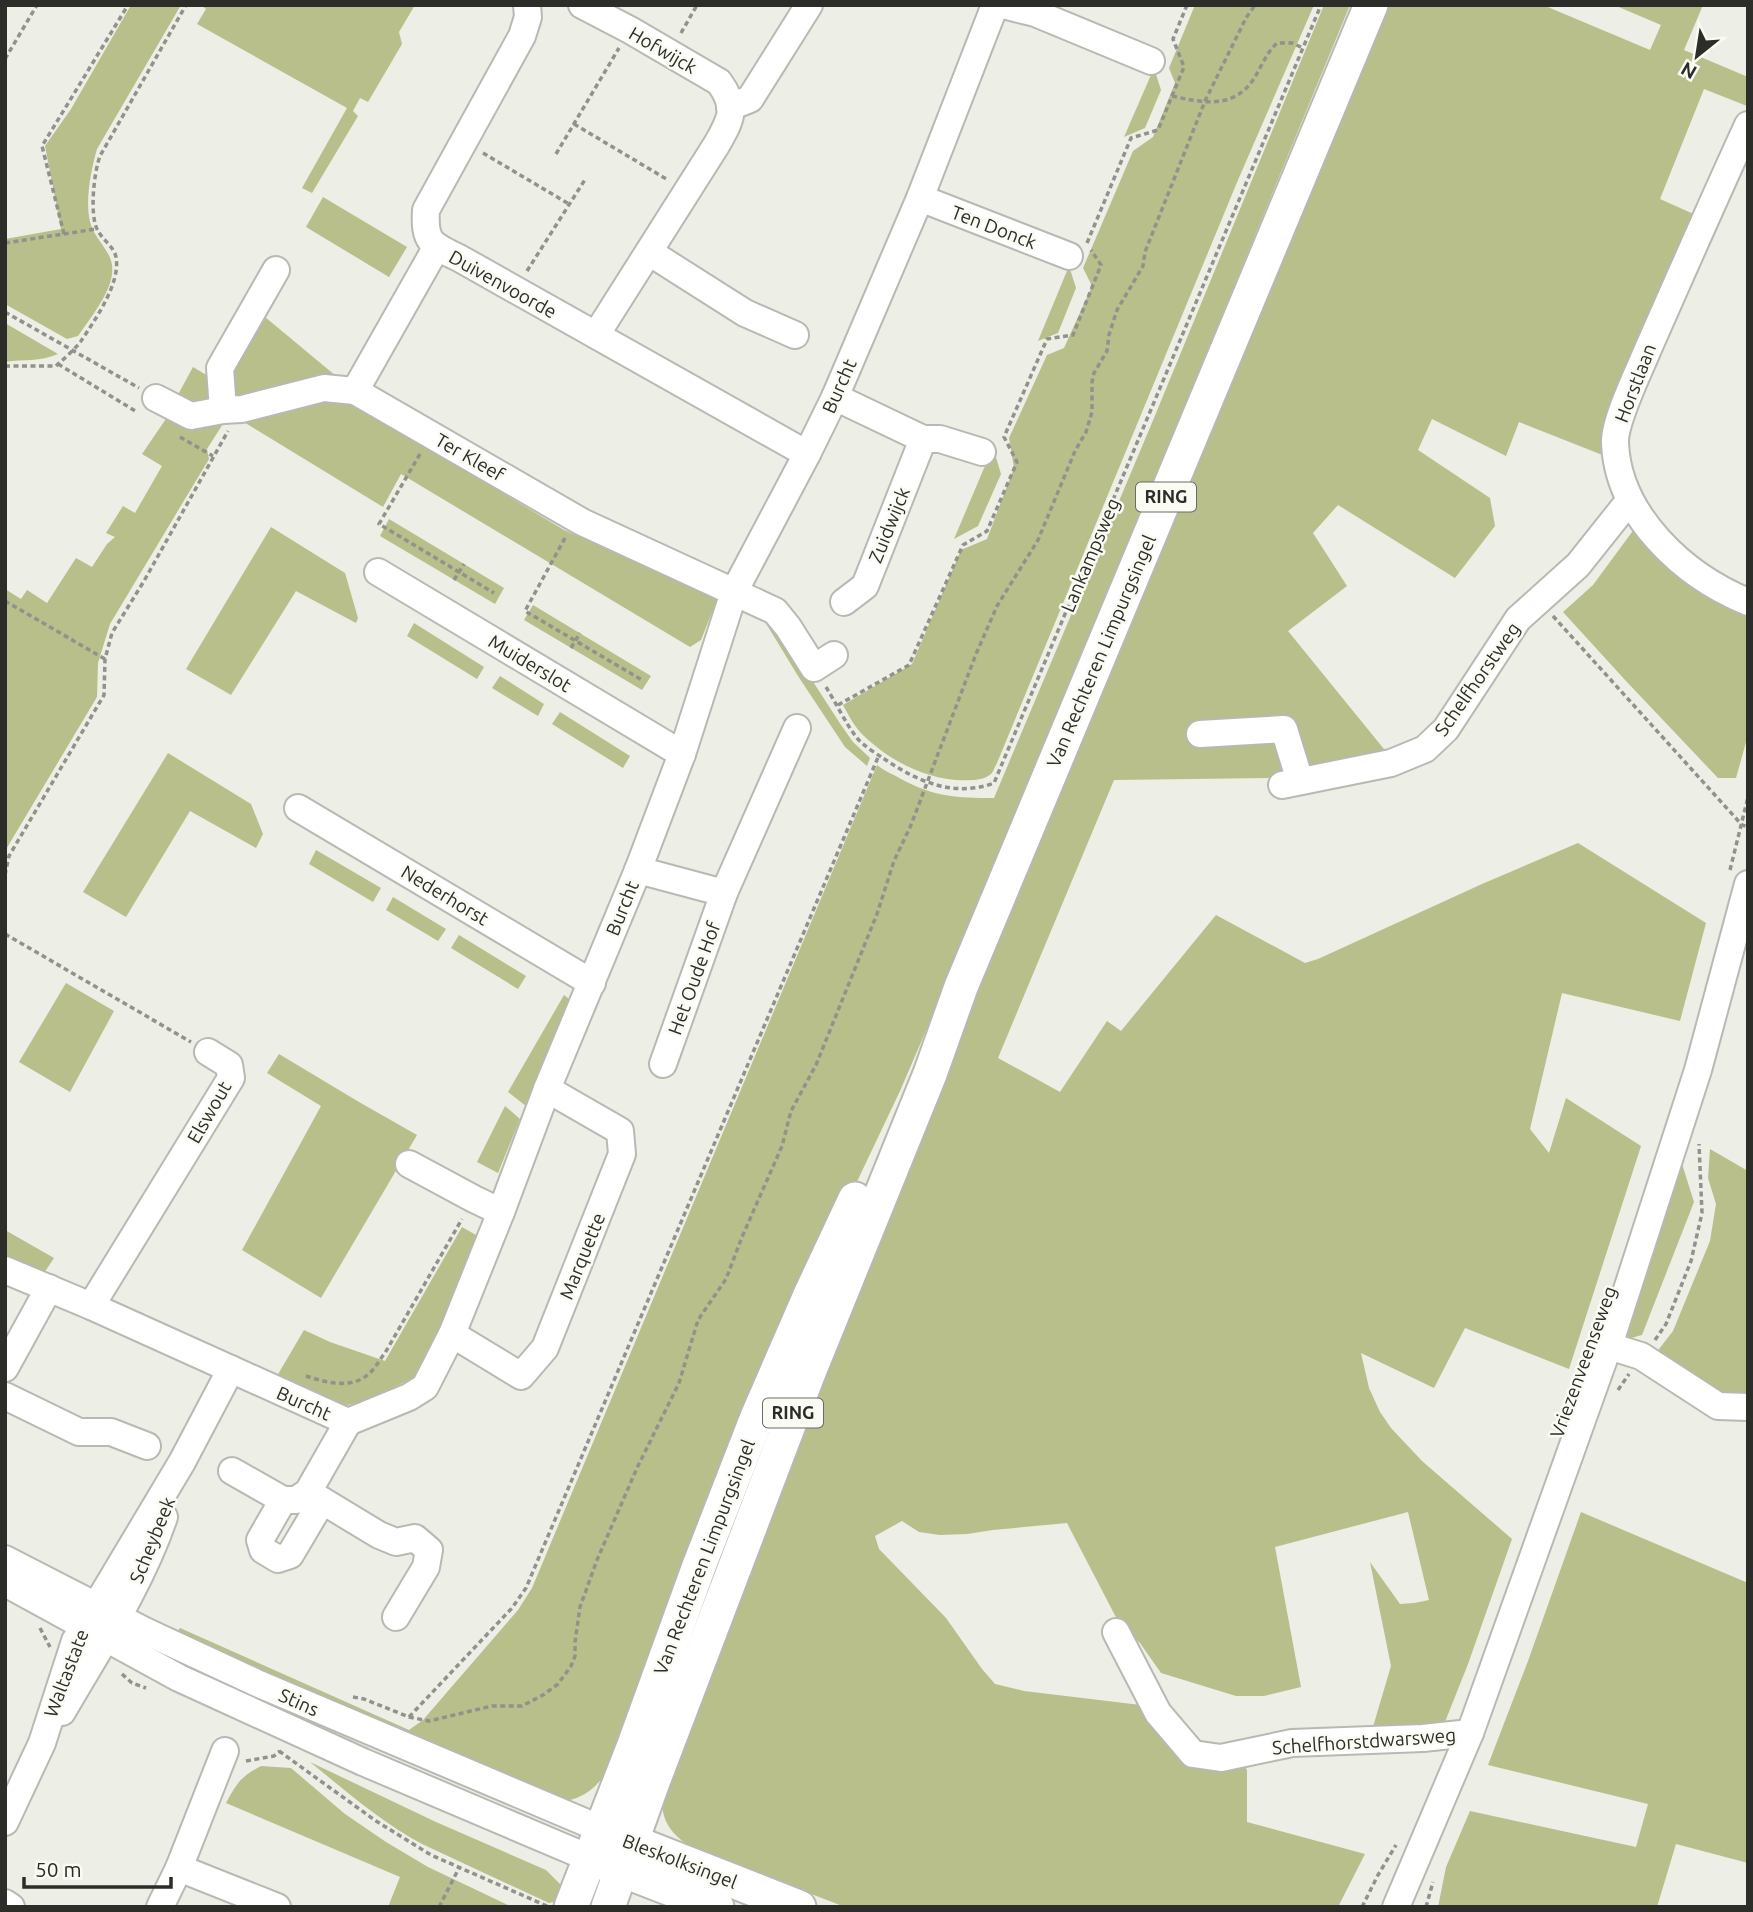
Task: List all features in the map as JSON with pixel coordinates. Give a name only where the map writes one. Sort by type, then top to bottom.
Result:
[{"type":"main road","name":"Van Rechteren Limpurgsingel","points":[[608,1907],[808,1374],[930,1074],[961,987],[1371,5]]},
{"type":"main road","name":"Van Rechteren Limpurgsingel","points":[[558,1906],[595,1844],[757,1417],[810,1295],[909,1083],[961,987]]},
{"type":"main road","name":"Bleskolksingel","points":[[595,1844],[626,1856],[799,1907]]},
{"type":"main road","name":"Bleskolksingel","points":[[626,1856],[717,1907]]},
{"type":"street","name":"Duivenvoorde","points":[[527,5],[528,17],[522,36],[426,209],[425,227],[431,241],[436,248],[459,258],[807,454]]},
{"type":"street","name":"Hofwijck","points":[[582,5],[719,82],[727,93],[730,107]]},
{"type":"street","points":[[596,335],[717,144],[731,118],[730,107],[750,99],[809,5]]},
{"type":"street","name":"Burcht","points":[[5,1270],[348,1422],[409,1397],[425,1387],[452,1334],[547,1089],[638,870],[682,754],[734,592],[835,397],[920,198],[995,5]]},
{"type":"street","points":[[1003,5],[1035,13],[1152,61]]},
{"type":"street","name":"Horstlaan","points":[[1748,125],[1634,381],[1615,441],[1620,477],[1629,501],[1650,530],[1682,562],[1706,581],[1748,602]]},
{"type":"street","name":"Ten Donck","points":[[920,198],[1069,256]]},
{"type":"street","points":[[156,398],[191,416],[232,410],[324,388],[355,391],[436,248]]},
{"type":"street","points":[[649,252],[745,313],[795,335]]},
{"type":"street","points":[[232,410],[220,368],[276,270]]},
{"type":"street","name":"Ter Kleef","points":[[355,391],[576,519],[734,592]]},
{"type":"street","points":[[835,397],[923,439],[940,439],[982,452]]},
{"type":"street","name":"Zuidwijck","points":[[844,601],[865,586],[923,439]]},
{"type":"street","name":"Schelfhorstweg","points":[[1200,734],[1284,729],[1291,783],[1391,762],[1425,749],[1446,729],[1518,619],[1578,565],[1629,501]]},
{"type":"street","name":"Muiderslot","points":[[378,572],[682,754]]},
{"type":"street","points":[[734,592],[775,611],[824,661]]},
{"type":"street","name":"Het Oude Hof","points":[[663,1064],[724,893],[797,729]]},
{"type":"street","name":"Nederhorst","points":[[298,808],[592,983]]},
{"type":"street","points":[[638,870],[724,893]]},
{"type":"street","name":"Vriezenveenseweg","points":[[1396,1907],[1470,1733],[1609,1346],[1699,1070],[1738,881]]},
{"type":"street","name":"Elswout","points":[[91,1306],[231,1078],[229,1065],[208,1052]]},
{"type":"street","name":"Marquette","points":[[452,1334],[521,1376],[545,1348],[622,1154],[620,1130],[547,1089]]},
{"type":"street","points":[[409,1164],[501,1212]]},
{"type":"street","points":[[5,1368],[49,1288]]},
{"type":"street","name":"Vriezenveenseweg","points":[[1609,1346],[1641,1356],[1718,1406],[1748,1407]]},
{"type":"street","name":"Scheybeek","points":[[101,1622],[126,1556],[182,1462],[230,1369]]},
{"type":"street","points":[[5,1396],[79,1432],[111,1432],[146,1446]]},
{"type":"street","points":[[283,1500],[260,1539],[262,1550],[278,1559],[290,1555],[348,1422]]},
{"type":"street","points":[[232,1471],[283,1500],[315,1496],[379,1535],[396,1542],[415,1538],[429,1550],[426,1567],[396,1617]]},
{"type":"street","name":"Stins","points":[[5,1559],[101,1622]]},
{"type":"street","name":"Stins","points":[[5,1583],[259,1684],[595,1844]]},
{"type":"street","name":"Waltastate","points":[[5,1822],[42,1743],[75,1641],[101,1622]]},
{"type":"street","name":"Schelfhorstdwarsweg","points":[[1116,1632],[1158,1713],[1193,1754],[1221,1758],[1292,1743],[1423,1738],[1470,1733]]},
{"type":"street","points":[[160,1907],[179,1868],[222,1756]]},
{"type":"street","points":[[179,1868],[277,1907]]},
{"type":"street","points":[[5,1903],[11,1907]]},
{"type":"path","points":[[5,59],[37,5]]},
{"type":"path","points":[[64,234],[42,146],[128,5]]},
{"type":"path","points":[[5,366],[56,366],[80,343],[109,294],[116,279],[116,254],[96,229],[93,207],[97,166],[100,156],[186,5]]},
{"type":"path","points":[[669,53],[698,5]]},
{"type":"path","points":[[838,705],[909,664],[963,545],[987,531],[1017,462],[1004,437],[1047,339],[1073,335],[1101,265],[1087,243],[1131,138],[1158,130],[1184,66],[1173,39],[1187,5]]},
{"type":"path","points":[[879,755],[526,1588],[512,1608],[409,1717],[429,1721],[492,1706],[522,1706],[558,1684],[571,1666],[575,1656],[580,1607],[597,1560],[637,1468],[679,1382],[698,1320],[726,1279],[782,1146],[791,1111],[816,1065],[877,915],[894,861],[911,825],[976,654],[997,607],[1038,540],[1075,451],[1086,432],[1092,412],[1092,382],[1107,351],[1117,310],[1143,266],[1145,252],[1205,101],[1255,5]]},
{"type":"path","name":"Lankampsweg","points":[[824,661],[838,705],[858,739],[879,755],[901,770],[927,782],[958,789],[980,788],[994,783],[1321,5]]},
{"type":"path","points":[[556,154],[629,30]]},
{"type":"path","points":[[1172,96],[1227,101],[1241,95],[1277,43],[1292,43],[1303,48]]},
{"type":"path","points":[[574,124],[687,191]]},
{"type":"path","points":[[464,142],[569,204]]},
{"type":"path","points":[[514,290],[586,178]]},
{"type":"path","points":[[5,243],[96,229]]},
{"type":"path","points":[[5,312],[156,398]]},
{"type":"path","points":[[5,875],[9,856],[104,695],[105,659],[112,634],[213,456],[232,410]]},
{"type":"path","points":[[431,435],[379,524],[494,593]]},
{"type":"path","points":[[576,519],[525,611],[642,680]]},
{"type":"path","points":[[454,580],[464,564]]},
{"type":"path","points":[[5,601],[105,659]]},
{"type":"path","points":[[1539,601],[1742,825],[1748,827]]},
{"type":"path","points":[[571,648],[580,633]]},
{"type":"path","points":[[1738,881],[1742,825],[1748,797]]},
{"type":"path","name":"Elswout","points":[[5,933],[208,1052]]},
{"type":"path","points":[[295,1373],[321,1381],[345,1384],[359,1381],[371,1372],[385,1353],[474,1199]]},
{"type":"path","points":[[271,1745],[387,1828],[431,1855],[558,1906]]},
{"type":"path","points":[[222,1756],[255,1760],[274,1756],[280,1751]]},
{"type":"path","points":[[1362,1907],[1398,1842]]},
{"type":"path","points":[[439,1907],[459,1868]]},
{"type":"green space","points":[[131,5],[181,5],[97,149],[89,187],[89,217],[111,260],[112,274],[107,290],[93,315],[78,336],[67,339],[5,304],[5,239],[61,229],[45,146],[71,109]]},
{"type":"green space","points":[[201,5],[415,5],[399,32],[402,44],[368,102],[360,98],[353,111],[358,116],[312,193],[302,188],[347,108],[197,24],[206,9]]},
{"type":"green space","points":[[1195,5],[1314,5],[1238,180],[992,773],[975,780],[928,775],[900,763],[875,746],[852,722],[843,705],[912,664],[961,550],[987,539],[1014,468],[1009,438],[1047,355],[1064,348],[1092,286],[1083,268],[1133,151],[1153,137],[1175,83],[1169,68]]},
{"type":"green space","points":[[1324,5],[1350,5],[946,984],[900,1091],[844,1209],[606,1774],[586,1793],[559,1803],[351,1716],[177,1632],[180,1628],[409,1730],[423,1720],[518,1610],[532,1588],[877,765],[913,785],[935,793],[957,797],[994,798]]},
{"type":"green space","points":[[1386,5],[1543,5],[1650,50],[1661,25],[1614,5],[1703,5],[1684,50],[1748,77],[1748,105],[1704,89],[1660,199],[1698,216],[1605,456],[1519,422],[1506,456],[1432,419],[1418,450],[1490,498],[1495,526],[1455,578],[1338,505],[1313,533],[1347,586],[1288,631],[1388,754],[1268,778],[1114,780],[998,1058],[1060,1092],[1107,1021],[1121,1031],[1216,915],[1305,963],[1578,843],[1706,923],[1680,1021],[1562,993],[1530,1129],[1549,1153],[1566,1098],[1641,1146],[1569,1369],[1465,1328],[1434,1388],[1361,1353],[1369,1388],[1391,1428],[1422,1461],[1512,1539],[1443,1727],[1372,1730],[1391,1666],[1370,1562],[1400,1604],[1429,1600],[1408,1512],[1275,1547],[1301,1687],[1264,1696],[1236,1696],[1161,1673],[1140,1643],[1120,1625],[1067,1523],[940,1535],[919,1532],[902,1521],[875,1536],[879,1549],[946,1618],[995,1684],[1024,1691],[1149,1706],[1174,1741],[1236,1750],[1247,1770],[1247,1822],[1365,1854],[1338,1907],[845,1907],[694,1849],[669,1827],[663,1813],[663,1795],[801,1434],[1005,925]]},
{"type":"green space","points":[[1154,68],[1161,90],[1145,128],[1124,137]]},
{"type":"green space","points":[[323,197],[407,247],[389,277],[306,227]]},
{"type":"green space","points":[[1069,266],[1076,288],[1058,333],[1038,341]]},
{"type":"green space","points":[[259,312],[336,376],[228,403],[223,369]]},
{"type":"green space","points":[[5,323],[58,354],[5,362]]},
{"type":"green space","points":[[193,367],[208,376],[213,393],[199,407],[174,402]]},
{"type":"green space","points":[[329,393],[348,400],[564,530],[718,597],[701,640],[690,647],[401,474],[383,507],[239,419]]},
{"type":"green space","points":[[172,410],[226,419],[207,449],[209,459],[110,624],[98,663],[97,697],[5,851],[5,589],[21,599],[27,590],[47,603],[76,558],[92,567],[115,537],[106,533],[123,506],[135,513],[162,466],[142,454]]},
{"type":"green space","points":[[993,447],[1001,474],[978,526],[954,539]]},
{"type":"green space","points":[[389,519],[504,588],[495,604],[380,536]]},
{"type":"green space","points":[[271,527],[345,573],[358,618],[356,623],[296,591],[231,695],[186,669]]},
{"type":"green space","points":[[1635,528],[1748,613],[1748,735],[1736,778],[1718,778],[1563,612],[1593,585]]},
{"type":"green space","points":[[533,605],[651,676],[642,690],[524,620]]},
{"type":"green space","points":[[768,612],[841,725],[853,742],[870,758],[867,766],[845,747],[798,676],[764,620]]},
{"type":"green space","points":[[414,623],[484,667],[477,679],[407,636]]},
{"type":"green space","points":[[500,676],[544,704],[538,716],[492,688]]},
{"type":"green space","points":[[560,712],[630,756],[623,768],[552,724]]},
{"type":"green space","points":[[168,753],[251,804],[263,834],[256,848],[190,811],[126,917],[83,892]]},
{"type":"green space","points":[[316,850],[381,888],[373,902],[309,864]]},
{"type":"green space","points":[[393,897],[446,929],[438,941],[386,910]]},
{"type":"green space","points":[[459,935],[526,976],[518,989],[451,948]]},
{"type":"green space","points":[[66,983],[114,1011],[70,1092],[19,1062]]},
{"type":"green space","points":[[564,995],[569,999],[526,1106],[508,1092]]},
{"type":"green space","points":[[279,1054],[417,1135],[321,1298],[242,1250],[321,1106],[267,1073]]},
{"type":"green space","points":[[505,1106],[520,1119],[498,1173],[477,1162]]},
{"type":"green space","points":[[1710,1149],[1748,1171],[1748,1397],[1718,1397],[1652,1358],[1673,1331],[1710,1241],[1716,1204],[1708,1178]]},
{"type":"green space","points":[[1682,1164],[1694,1202],[1642,1335],[1620,1341]]},
{"type":"green space","points":[[462,1227],[476,1235],[434,1353],[418,1376],[360,1403],[347,1405],[331,1401],[277,1376],[304,1330],[385,1361]]},
{"type":"green space","points":[[5,1230],[54,1258],[44,1273],[5,1257]]},
{"type":"green space","points":[[1581,1512],[1748,1583],[1748,1863],[1676,1844],[1657,1907],[1438,1907],[1446,1867],[1470,1811],[1636,1847],[1648,1804],[1488,1765]]},
{"type":"green space","points":[[310,1762],[436,1822],[546,1870],[568,1892],[557,1901],[549,1903],[422,1844],[378,1816]]},
{"type":"green space","points":[[261,1766],[291,1768],[345,1814],[386,1842],[428,1867],[512,1907],[388,1907],[400,1877],[226,1803],[240,1781]]}]
